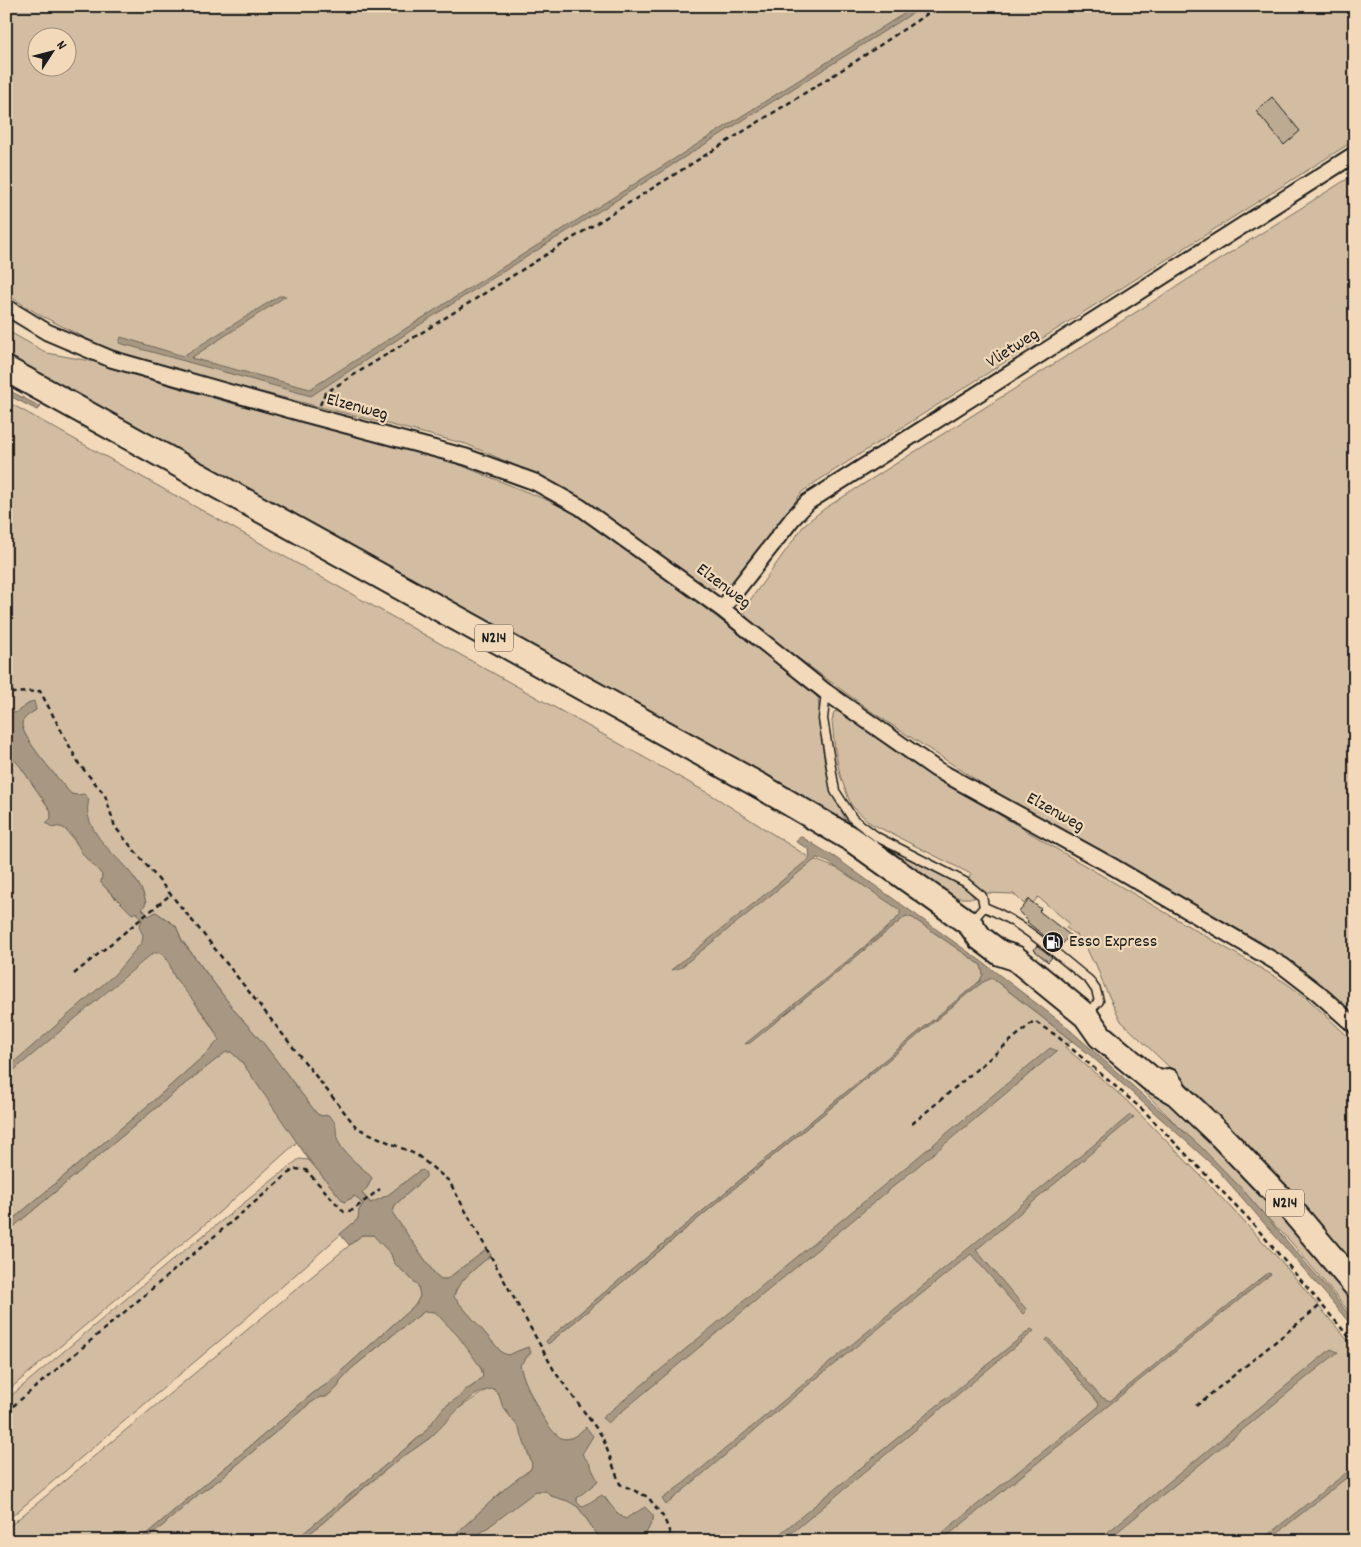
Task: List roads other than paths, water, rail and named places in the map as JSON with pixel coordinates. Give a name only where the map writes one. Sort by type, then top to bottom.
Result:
[{"type":"main road","name":"N214","points":[[6,369],[762,787],[977,915],[986,927],[1006,943],[1015,958],[1086,1016],[1111,1026],[1162,1073],[1176,1093],[1221,1136],[1290,1208],[1355,1285]]},
{"type":"street","name":"Vlietweg","points":[[722,609],[793,518],[808,502],[1355,154]]},
{"type":"street","name":"Elzenweg","points":[[6,307],[47,332],[111,359],[466,457],[535,482],[580,507],[722,609],[826,692],[936,769],[1110,865],[1283,966],[1318,993],[1355,1026]]},
{"type":"lane","points":[[826,692],[823,719],[835,791],[853,819],[877,837],[965,882],[982,896],[977,915],[1000,913],[1028,932],[1089,980],[1096,990],[1099,1001],[1086,1016]]},
{"type":"place","name":"Esso Express","points":[[1053,942]]}]
